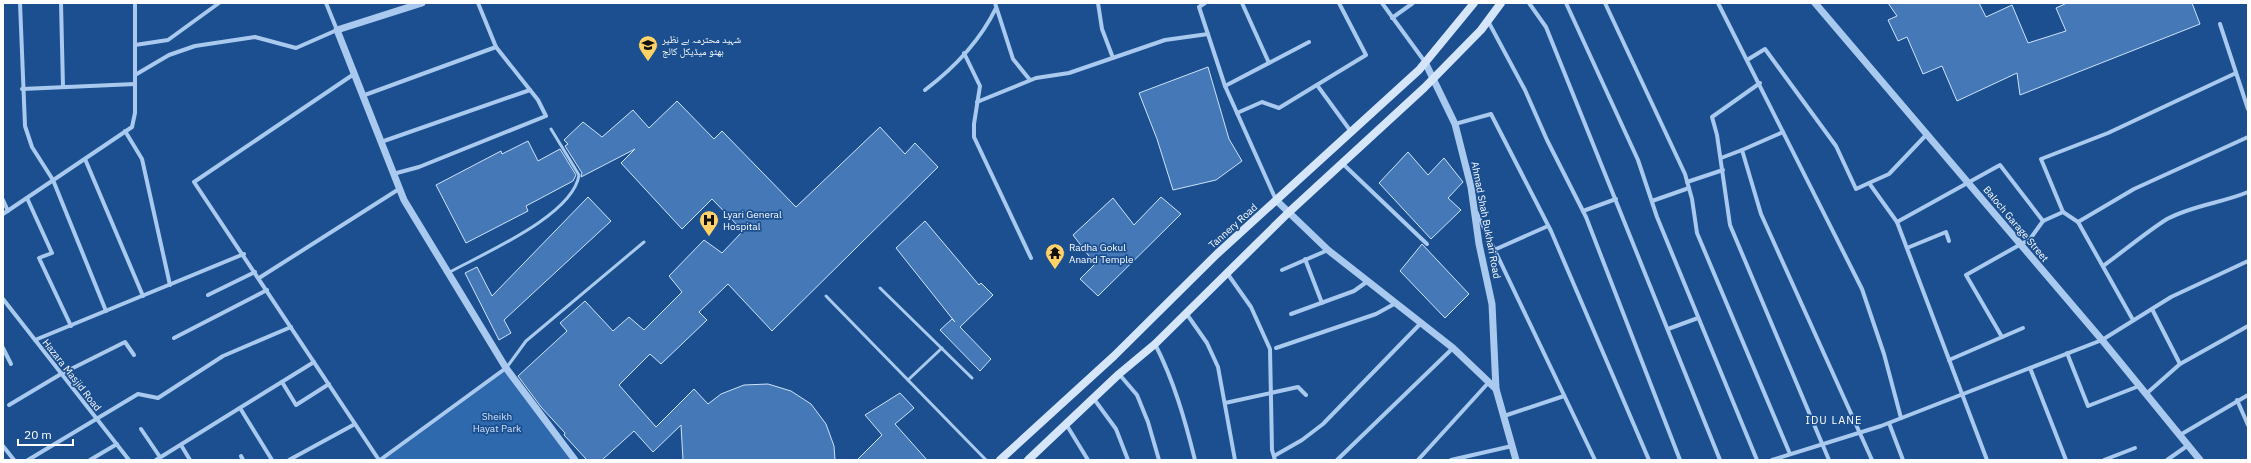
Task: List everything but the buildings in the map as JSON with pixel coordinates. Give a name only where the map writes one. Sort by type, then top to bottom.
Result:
[{"type":"main road","name":"Tannery Road","points":[[1000,460],[1114,356],[1216,254],[1352,133],[1425,62],[1474,3]]},
{"type":"main road","points":[[1028,460],[1119,374],[1155,344],[1288,213],[1343,164],[1434,78],[1488,21],[1501,3]]},
{"type":"street","points":[[20,3],[22,89],[25,126],[32,147],[53,180],[106,311]]},
{"type":"street","points":[[61,3],[63,87]]},
{"type":"street","points":[[3,214],[132,127],[135,113],[135,3]]},
{"type":"street","points":[[326,3],[399,189],[506,368],[574,460]]},
{"type":"street","points":[[135,75],[169,55],[195,46],[255,37],[296,48],[337,30],[422,3]]},
{"type":"street","points":[[393,174],[420,167],[546,116],[530,90],[496,47],[478,3]]},
{"type":"street","points":[[1098,3],[1102,29],[1113,58]]},
{"type":"street","points":[[1205,3],[1199,6],[1225,86],[1277,200]]},
{"type":"street","points":[[1242,3],[1269,63]]},
{"type":"street","points":[[1237,113],[1262,102],[1279,108],[1366,55],[1339,3]]},
{"type":"street","points":[[1382,3],[1425,62]]},
{"type":"street","points":[[1392,18],[1413,3]]},
{"type":"street","points":[[1530,3],[1546,27],[1720,460]]},
{"type":"street","points":[[1566,3],[1638,160],[1652,201],[1698,318],[1757,460]]},
{"type":"street","points":[[1605,3],[1687,182],[1697,233],[1790,454]]},
{"type":"street","points":[[1718,3],[1760,83],[1862,289],[1884,354],[1901,418]]},
{"type":"street","name":"Baloch Garage Street","points":[[1815,3],[2102,340],[2187,446],[2200,460]]},
{"type":"street","points":[[135,45],[168,40],[217,4]]},
{"type":"street","points":[[995,5],[1013,59],[1030,80]]},
{"type":"street","points":[[925,90],[950,71],[987,26],[995,5]]},
{"type":"street","points":[[1488,21],[1525,90],[1547,140],[1583,212],[1680,460]]},
{"type":"street","points":[[2220,24],[2248,109]]},
{"type":"street","points":[[977,102],[1030,80],[1069,73],[1165,40],[1208,34]]},
{"type":"street","points":[[1225,86],[1309,42]]},
{"type":"street","points":[[362,96],[496,47]]},
{"type":"street","points":[[1747,60],[1764,49],[1836,146],[1856,189],[1888,174],[1927,134]]},
{"type":"street","points":[[964,53],[980,86],[974,124],[974,137],[1031,258]]},
{"type":"street","name":"Ahmad Shah Bukhari Road","points":[[1425,62],[1455,124],[1471,187],[1479,244],[1492,304],[1496,389],[1516,460]]},
{"type":"street","points":[[2134,320],[2078,222],[2063,212],[2041,159],[2108,133],[2236,73]]},
{"type":"street","points":[[354,74],[194,182],[244,254],[379,460],[506,368]]},
{"type":"street","points":[[1760,83],[1712,117],[1721,158],[1730,225],[1829,460]]},
{"type":"street","points":[[22,89],[135,84]]},
{"type":"street","points":[[1317,85],[1352,133]]},
{"type":"street","points":[[381,142],[530,90]]},
{"type":"street","points":[[1455,124],[1491,114],[1548,226],[1649,460]]},
{"type":"street","points":[[125,131],[142,159],[170,285]]},
{"type":"street","points":[[1721,158],[1783,132]]},
{"type":"street","points":[[2078,222],[2134,189],[2248,137]]},
{"type":"street","points":[[1742,150],[1761,214],[1861,432],[1872,460]]},
{"type":"street","points":[[85,159],[143,296]]},
{"type":"street","points":[[1343,164],[1427,244]]},
{"type":"street","points":[[1897,222],[1969,184],[2000,165],[2043,221]]},
{"type":"street","points":[[1687,182],[1723,170]]},
{"type":"street","points":[[1869,183],[1897,222],[1987,460]]},
{"type":"street","points":[[1652,201],[1689,188]]},
{"type":"street","points":[[259,278],[399,189]]},
{"type":"street","points":[[2103,266],[2168,219],[2202,205],[2227,201],[2248,192]]},
{"type":"street","points":[[27,198],[52,253],[39,258],[71,326]]},
{"type":"street","points":[[3,200],[8,210]]},
{"type":"street","name":"Ahmad Shah Bukhari Road","points":[[1277,200],[1288,213],[1328,250],[1453,348],[1496,389]]},
{"type":"street","points":[[1583,212],[1616,200]]},
{"type":"street","points":[[1474,208],[1595,460]]},
{"type":"street","points":[[2002,337],[1966,275],[2030,239],[2043,221],[2063,212]]},
{"type":"street","points":[[1494,250],[1548,226]]},
{"type":"street","points":[[1907,248],[1946,232],[1949,241]]},
{"type":"street","points":[[1282,270],[1328,250]]},
{"type":"street","points":[[35,340],[244,254]]},
{"type":"street","points":[[1305,259],[1322,303]]},
{"type":"street","points":[[1772,460],[1780,459],[1790,454],[1889,423],[2102,340],[2171,297],[2248,262]]},
{"type":"street","points":[[208,295],[255,272]]},
{"type":"street","points":[[1227,272],[1251,307],[1270,349],[1272,450],[1275,458],[1323,424],[1421,324]]},
{"type":"street","points":[[1291,314],[1354,291],[1368,282]]},
{"type":"street","points":[[174,338],[267,290]]},
{"type":"street","name":"Hazara Masjid Road","points":[[3,300],[129,460]]},
{"type":"street","points":[[1276,348],[1376,314],[1396,303]]},
{"type":"street","points":[[2152,309],[2180,364]]},
{"type":"street","points":[[1185,313],[1207,343],[1218,367],[1235,460]]},
{"type":"street","points":[[1668,330],[1698,318]]},
{"type":"street","points":[[28,460],[138,394],[158,398],[223,356],[291,326]]},
{"type":"street","points":[[2146,394],[2180,364],[2248,326]]},
{"type":"street","points":[[1949,360],[2023,328]]},
{"type":"street","points":[[9,405],[61,374],[125,342],[134,355]]},
{"type":"street","points":[[1155,344],[1168,368],[1183,412],[1195,460]]},
{"type":"street","points":[[3,348],[11,364]]},
{"type":"street","points":[[1337,460],[1453,348]]},
{"type":"street","points":[[2067,353],[2088,406],[2139,386]]},
{"type":"street","points":[[141,429],[158,459],[314,362]]},
{"type":"street","points":[[2030,368],[2066,460]]},
{"type":"street","points":[[1119,374],[1137,395],[1148,422],[1159,460]]},
{"type":"street","points":[[282,382],[296,405],[329,384]]},
{"type":"street","points":[[1418,460],[1489,382]]},
{"type":"street","points":[[1225,403],[1298,387],[1306,395]]},
{"type":"street","points":[[2179,435],[2248,395]]},
{"type":"street","points":[[1504,416],[1564,396]]},
{"type":"street","points":[[1094,398],[1116,429],[1128,460]]},
{"type":"street","points":[[2237,400],[2248,425]]},
{"type":"street","points":[[240,408],[272,460]]},
{"type":"street","points":[[1066,423],[1088,460]]},
{"type":"street","points":[[1889,423],[1903,460]]},
{"type":"street","points":[[289,460],[356,424]]},
{"type":"street","points":[[90,460],[117,444]]},
{"type":"street","points":[[181,445],[190,460]]},
{"type":"street","points":[[3,446],[14,460]]},
{"type":"street","points":[[1451,460],[1512,446]]},
{"type":"street","points":[[2167,460],[2187,446]]},
{"type":"street","points":[[2104,460],[2135,448]]},
{"type":"lane","points":[[448,273],[541,223],[568,197],[578,183],[579,175],[551,129]]},
{"type":"lane","points":[[506,368],[526,341],[644,242]]},
{"type":"lane","points":[[880,288],[972,378]]},
{"type":"lane","points":[[826,296],[986,460]]},
{"type":"lane","points":[[908,380],[942,348]]},
{"type":"green space","name":"Sheikh Hayat Park","points":[[506,368],[575,460],[380,460]]},
{"type":"place","name":"شہید محترمہ بے نظیر بھٹو میڈیکل کالج","points":[[648,62]]},
{"type":"place","name":"Lyari General Hospital","points":[[709,237]]},
{"type":"place","name":"Radha Gokul Anand Temple","points":[[1055,270]]},
{"type":"district","name":"IDU LANE","points":[[1834,420]]}]
